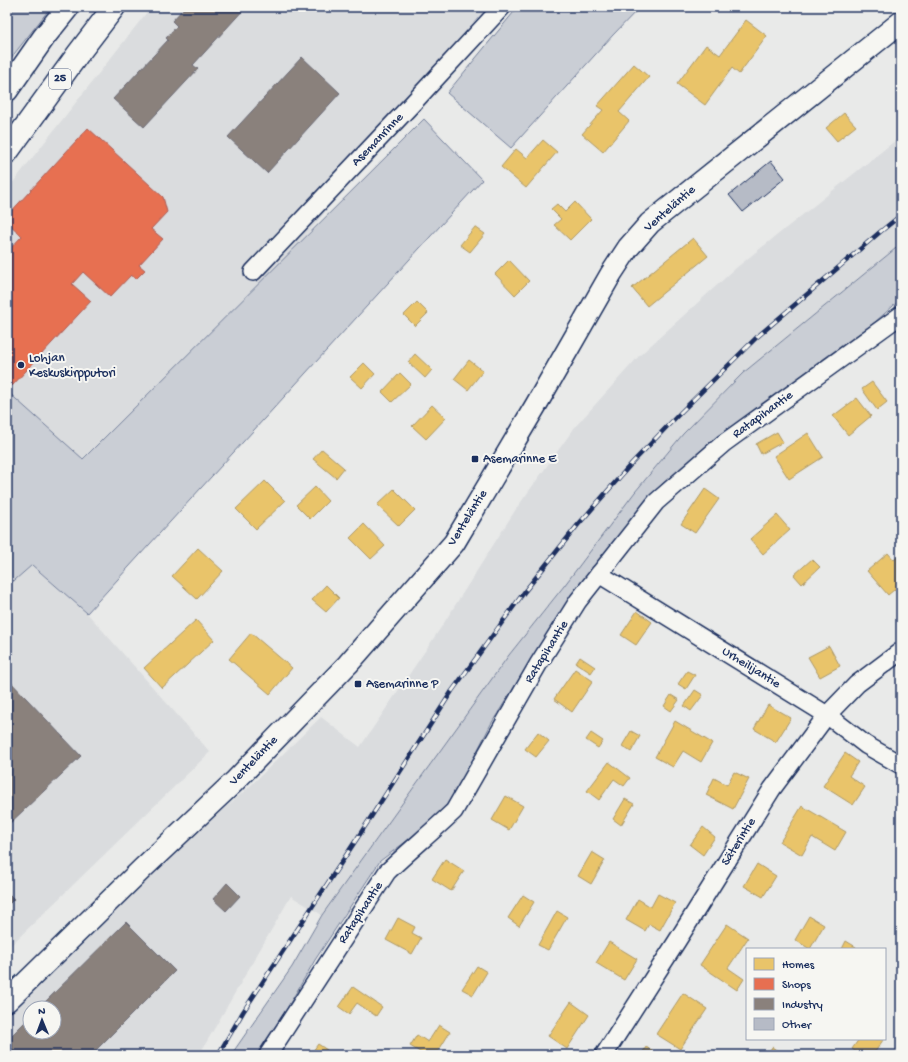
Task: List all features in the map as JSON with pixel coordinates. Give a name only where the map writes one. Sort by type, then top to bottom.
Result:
[{"type":"highway","points":[[7,90],[44,37],[68,7]]},
{"type":"highway","name":"25","points":[[7,152],[114,7]]},
{"type":"street","name":"Asemanrinne","points":[[253,272],[414,103],[502,7]]},
{"type":"street","name":"Venteläntie","points":[[7,1001],[240,776],[348,664],[454,543],[536,405],[611,274],[628,248],[650,223],[901,22]]},
{"type":"street","name":"Ratapihantie","points":[[268,1055],[387,872],[454,811],[539,663],[578,601],[656,502],[724,443],[901,315]]},
{"type":"street","name":"Urheilijantie","points":[[599,574],[827,716],[866,745],[901,765]]},
{"type":"street","name":"Säterintie","points":[[604,1055],[772,789],[827,716],[857,684],[901,651]]},
{"type":"shaded area","points":[[7,7],[51,7],[7,63]]},
{"type":"shaded area","points":[[151,7],[489,7],[293,252],[82,459],[7,391],[7,190]]},
{"type":"shaded area","points":[[518,7],[640,7],[511,148],[447,93]]},
{"type":"shaded area","points":[[424,119],[482,180],[87,613],[32,565],[7,587],[7,391],[83,459]]},
{"type":"shaded area","points":[[901,136],[901,244],[743,373],[683,434],[635,492],[564,586],[509,655],[322,915],[291,896],[199,1055],[7,1055],[7,1015],[22,1000],[22,1040],[62,1040],[62,1000],[22,1000],[151,872],[248,788],[321,717],[360,747],[442,626],[516,509],[575,427],[639,356],[736,268]]},
{"type":"shaded area","points":[[901,244],[901,299],[875,322],[775,396],[716,437],[662,484],[641,506],[556,620],[491,724],[455,794],[436,819],[380,861],[315,960],[286,1010],[256,1055],[231,1055],[292,967],[322,915],[509,655],[564,586],[635,492],[683,434],[743,373]]},
{"type":"shaded area","points":[[32,565],[87,613],[210,752],[7,949],[7,587]]},
{"type":"building: Homes","points":[[746,20],[767,36],[739,74],[732,68],[705,105],[677,84],[706,45],[720,55]]},
{"type":"building: Homes","points":[[634,64],[649,77],[619,112],[629,121],[603,152],[582,134],[603,110],[597,106]]},
{"type":"building: Homes","points":[[844,113],[856,126],[837,141],[826,128]]},
{"type":"building: Homes","points":[[543,140],[557,152],[526,188],[501,167],[516,149],[527,158]]},
{"type":"building: Homes","points":[[575,202],[591,219],[570,240],[554,225],[561,219],[551,209],[557,204],[565,212]]},
{"type":"building: Homes","points":[[475,227],[485,234],[470,252],[460,245]]},
{"type":"building: Homes","points":[[693,238],[708,256],[647,306],[632,288]]},
{"type":"building: Homes","points":[[509,260],[529,281],[515,295],[495,274]]},
{"type":"building: Homes","points":[[417,302],[428,313],[415,326],[404,315]]},
{"type":"building: Homes","points":[[415,354],[432,370],[425,378],[408,362]]},
{"type":"building: Homes","points":[[469,360],[483,371],[468,390],[454,379]]},
{"type":"building: Homes","points":[[364,363],[375,374],[362,388],[350,377]]},
{"type":"building: Homes","points":[[400,373],[411,384],[392,402],[382,392]]},
{"type":"building: Homes","points":[[872,382],[887,402],[877,410],[862,389]]},
{"type":"building: Homes","points":[[857,398],[871,416],[848,435],[833,416]]},
{"type":"building: Homes","points":[[432,405],[446,418],[426,439],[412,426]]},
{"type":"building: Homes","points":[[777,432],[783,442],[761,454],[756,444]]},
{"type":"building: Homes","points":[[808,433],[823,457],[789,479],[774,456]]},
{"type":"building: Homes","points":[[322,449],[344,468],[336,478],[313,459]]},
{"type":"building: Homes","points":[[265,481],[285,501],[256,529],[236,509]]},
{"type":"building: Homes","points":[[315,487],[328,501],[310,519],[296,505]]},
{"type":"building: Homes","points":[[394,489],[415,510],[399,526],[377,505]]},
{"type":"building: Homes","points":[[705,489],[719,499],[695,533],[681,524]]},
{"type":"building: Homes","points":[[777,515],[790,530],[763,554],[750,539]]},
{"type":"building: Homes","points":[[364,524],[385,546],[371,559],[350,538]]},
{"type":"building: Homes","points":[[198,548],[223,571],[197,599],[172,576]]},
{"type":"building: Homes","points":[[888,553],[894,560],[901,554],[901,584],[888,595],[867,571]]},
{"type":"building: Homes","points":[[812,559],[820,567],[802,584],[794,575]]},
{"type":"building: Homes","points":[[326,585],[339,598],[326,612],[312,600]]},
{"type":"building: Homes","points":[[637,611],[652,622],[636,645],[621,635]]},
{"type":"building: Homes","points":[[196,620],[214,640],[162,688],[144,668]]},
{"type":"building: Homes","points":[[251,633],[292,668],[270,694],[229,659]]},
{"type":"building: Homes","points":[[829,646],[840,666],[820,677],[808,657]]},
{"type":"building: Homes","points":[[580,657],[595,667],[591,673],[576,663]]},
{"type":"building: Homes","points":[[575,669],[593,681],[572,712],[554,699]]},
{"type":"building: Homes","points":[[687,671],[695,675],[686,689],[678,684]]},
{"type":"building: Homes","points":[[695,690],[703,695],[691,711],[684,706]]},
{"type":"building: Homes","points":[[671,695],[679,700],[671,711],[664,706]]},
{"type":"building: Homes","points":[[768,705],[791,718],[776,742],[754,729]]},
{"type":"building: Homes","points":[[675,721],[712,743],[701,762],[683,751],[673,767],[655,757]]},
{"type":"building: Homes","points":[[631,731],[640,736],[631,752],[622,746]]},
{"type":"building: Homes","points":[[538,732],[549,741],[536,757],[525,749]]},
{"type":"building: Homes","points":[[591,733],[603,741],[598,748],[586,740]]},
{"type":"building: Homes","points":[[845,753],[858,762],[849,776],[865,787],[853,805],[823,786]]},
{"type":"building: Homes","points":[[609,762],[630,778],[624,786],[614,779],[599,800],[587,791]]},
{"type":"building: Homes","points":[[734,772],[749,779],[733,809],[706,795],[714,778],[727,785]]},
{"type":"building: Homes","points":[[506,796],[523,806],[509,830],[492,820]]},
{"type":"building: Homes","points":[[625,799],[634,804],[621,825],[613,819]]},
{"type":"building: Homes","points":[[802,806],[846,832],[835,851],[812,837],[802,855],[780,842]]},
{"type":"building: Homes","points":[[703,827],[715,837],[703,855],[690,845]]},
{"type":"building: Homes","points":[[592,852],[605,860],[591,884],[578,876]]},
{"type":"building: Homes","points":[[445,859],[464,871],[451,891],[432,879]]},
{"type":"building: Homes","points":[[757,864],[776,876],[763,897],[744,886]]},
{"type":"building: Homes","points":[[658,894],[675,903],[660,930],[649,924],[645,931],[626,920],[638,899],[651,907]]},
{"type":"building: Homes","points":[[523,895],[534,902],[519,926],[508,918]]},
{"type":"building: Homes","points":[[557,911],[567,917],[548,950],[538,945]]},
{"type":"building: Homes","points":[[809,916],[824,925],[811,948],[795,940]]},
{"type":"building: Homes","points":[[398,918],[415,927],[412,933],[421,938],[412,954],[386,940]]},
{"type":"building: Homes","points":[[727,924],[748,938],[728,968],[744,979],[737,990],[700,965]]},
{"type":"building: Homes","points":[[846,941],[856,947],[856,948],[842,948]]},
{"type":"building: Homes","points":[[609,942],[637,959],[624,980],[596,963]]},
{"type":"building: Homes","points":[[477,966],[487,972],[473,995],[462,989]]},
{"type":"building: Homes","points":[[353,987],[382,1007],[376,1016],[357,1003],[349,1014],[339,1007]]},
{"type":"building: Homes","points":[[683,993],[707,1009],[680,1049],[656,1034]]},
{"type":"building: Homes","points":[[571,1002],[589,1015],[567,1049],[548,1036]]},
{"type":"building: Homes","points":[[439,1025],[450,1032],[436,1055],[425,1055],[410,1046],[417,1035],[428,1042]]},
{"type":"building: Homes","points":[[858,1040],[883,1040],[873,1055],[861,1055],[852,1049]]},
{"type":"building: Homes","points":[[318,1044],[327,1050],[324,1055],[310,1055]]},
{"type":"building: Homes","points":[[646,1047],[660,1055],[641,1055]]},
{"type":"building: Homes","points":[[772,1047],[783,1055],[767,1055]]},
{"type":"building: Shops","points":[[88,128],[163,197],[167,212],[151,229],[163,239],[139,265],[145,270],[136,279],[131,275],[110,297],[83,272],[72,284],[91,301],[12,386],[7,381],[7,252],[22,236],[7,222],[7,216]]},
{"type":"building: Industry","points":[[185,7],[246,7],[193,65],[198,69],[144,127],[113,99],[168,40],[166,38],[177,26],[172,21]]},
{"type":"building: Industry","points":[[302,57],[340,93],[267,173],[228,137]]},
{"type":"building: Industry","points":[[7,678],[81,756],[7,826]]},
{"type":"building: Industry","points":[[227,883],[240,896],[226,911],[213,899]]},
{"type":"building: Industry","points":[[7,892],[14,899],[7,906]]},
{"type":"building: Industry","points":[[126,922],[175,971],[91,1055],[7,1055],[7,1040],[22,1025],[22,1040],[62,1040],[62,1000],[47,1000]]},
{"type":"building: Other","points":[[771,161],[785,178],[743,212],[729,195]]},
{"type":"railway","points":[[218,1055],[243,1012],[452,691],[525,591],[577,526],[632,463],[757,337],[901,215]]},
{"type":"place","name":"Lohjan Keskuskirpputori","points":[[21,365]]},
{"type":"place","name":"Asemarinne E","points":[[475,459]]},
{"type":"place","name":"Asemarinne P","points":[[358,684]]}]
